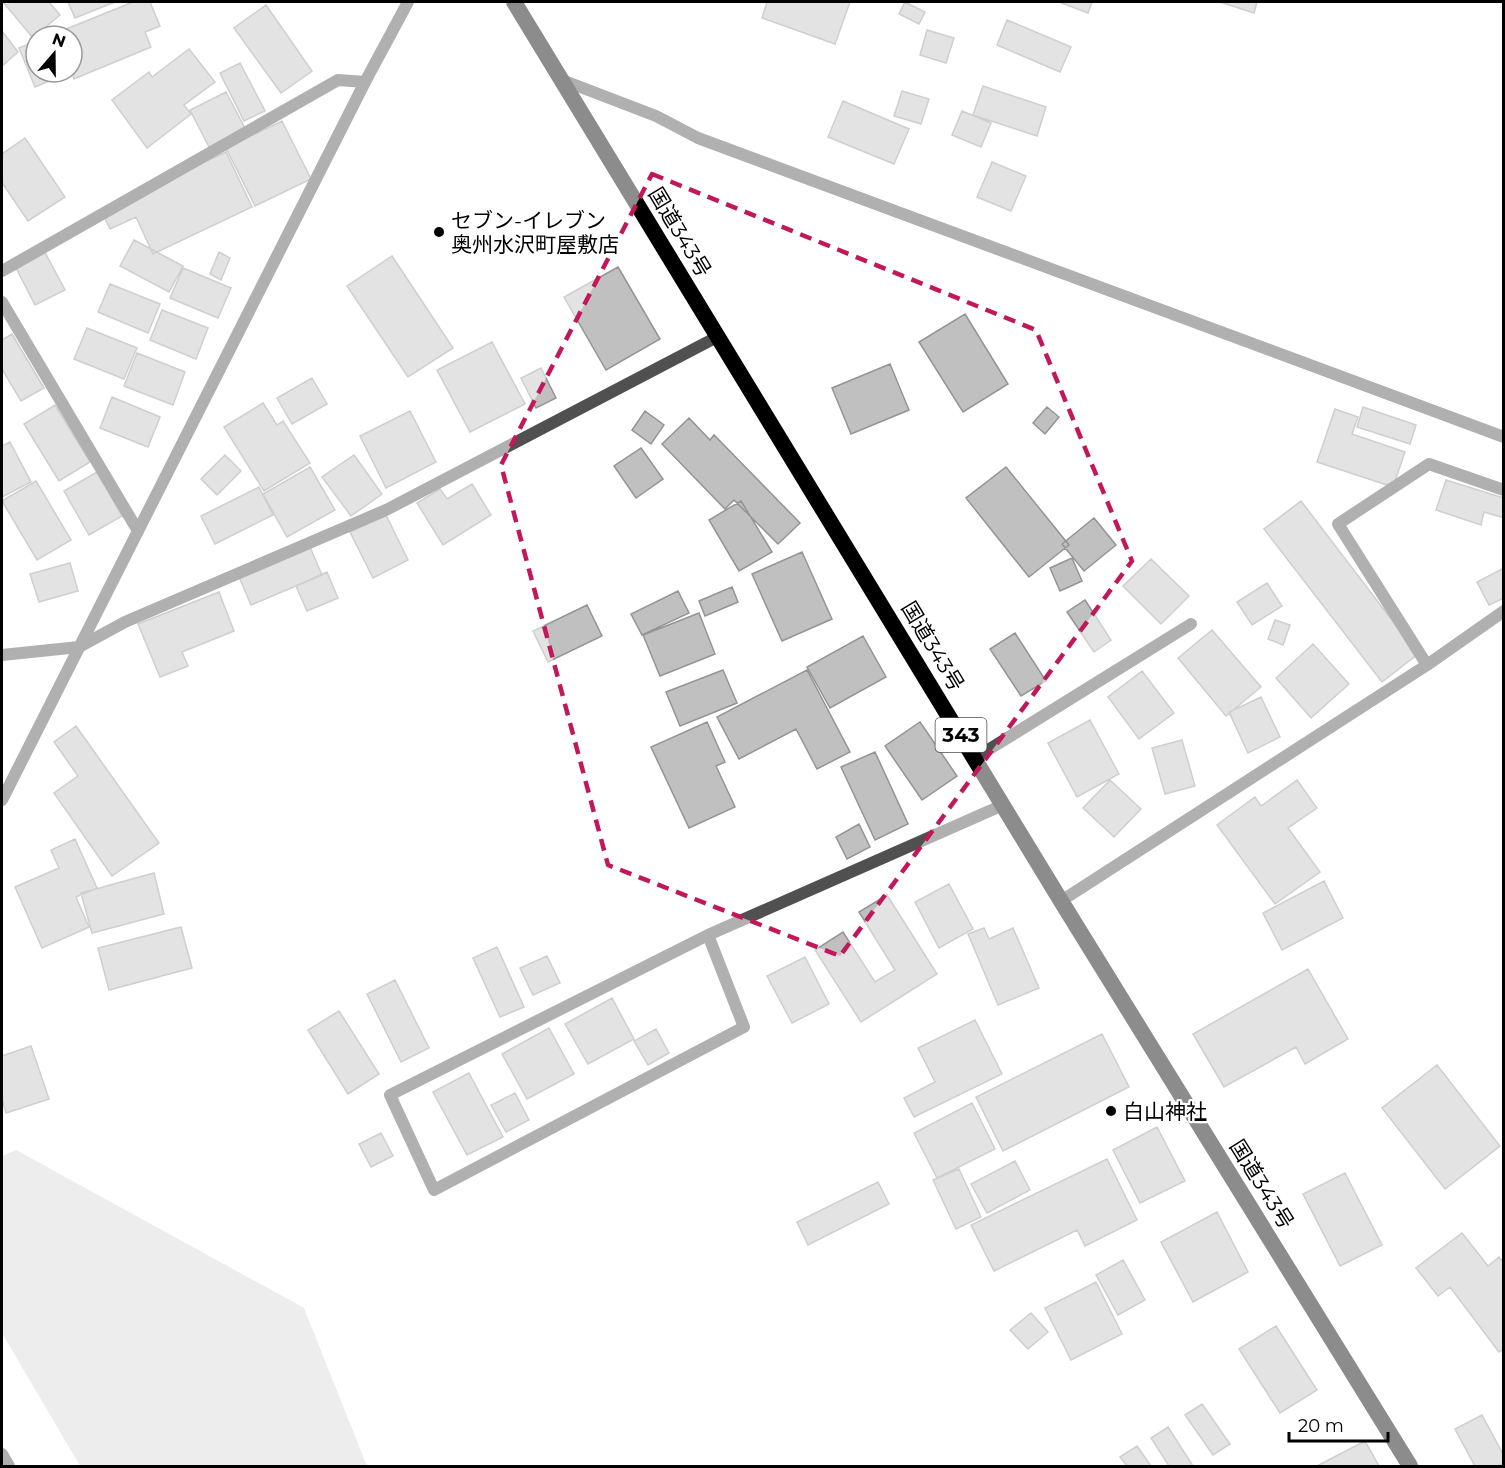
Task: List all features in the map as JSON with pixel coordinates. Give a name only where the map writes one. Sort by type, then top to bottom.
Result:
[{"type":"highway","name":"国道343号","points":[[514,2],[1061,901],[1410,1467]]},
{"type":"street","points":[[2,800],[365,82],[408,2]]},
{"type":"street","points":[[2,271],[338,80],[365,82]]},
{"type":"street","points":[[562,80],[656,116],[698,138],[1503,436]]},
{"type":"street","points":[[2,302],[138,531]]},
{"type":"street","points":[[2,654],[79,648],[125,622],[386,510],[717,337]]},
{"type":"street","points":[[1427,665],[1338,524],[1429,464],[1503,490]]},
{"type":"street","points":[[1061,901],[1427,665],[1503,611]]},
{"type":"street","points":[[975,758],[1191,624]]},
{"type":"street","points":[[708,935],[744,1027],[434,1190],[390,1095],[708,935],[1003,805]]},
{"type":"street","points":[[2,1454],[9,1467]]},
{"type":"highlighted area","points":[[652,174],[1036,330],[1132,561],[840,956],[608,865],[501,465]]},
{"type":"shaded area","points":[[16,1150],[304,1308],[367,1466],[80,1466],[2,1333],[2,1156]]},
{"type":"building","points":[[3,2],[49,2],[60,15],[49,24],[24,24],[24,27]]},
{"type":"building","points":[[68,2],[115,2],[75,18]]},
{"type":"building","points":[[133,2],[150,2],[160,26],[145,32],[151,47],[84,75],[84,24],[79,24]]},
{"type":"building","points":[[767,2],[850,2],[835,44],[762,18]]},
{"type":"building","points":[[905,2],[925,12],[919,24],[899,14]]},
{"type":"building","points":[[1059,2],[1092,2],[1088,13]]},
{"type":"building","points":[[1220,2],[1257,2],[1254,13]]},
{"type":"building","points":[[266,5],[312,71],[281,93],[234,28]]},
{"type":"building","points":[[1007,20],[1071,47],[1060,72],[997,45]]},
{"type":"building","points":[[927,30],[954,38],[946,63],[920,55]]},
{"type":"building","points":[[2,31],[18,52],[2,66]]},
{"type":"building","points":[[24,46],[24,60],[19,48]]},
{"type":"building","points":[[189,49],[215,82],[184,105],[191,114],[147,148],[112,100],[149,72],[152,77]]},
{"type":"building","points":[[240,63],[265,111],[244,121],[220,73]]},
{"type":"building","points":[[983,86],[1046,107],[1037,136],[973,115]]},
{"type":"building","points":[[902,91],[929,99],[921,124],[894,116]]},
{"type":"building","points":[[226,92],[246,130],[210,149],[190,110]]},
{"type":"building","points":[[843,101],[909,129],[894,164],[828,137]]},
{"type":"building","points":[[962,111],[991,123],[981,147],[952,135]]},
{"type":"building","points":[[282,121],[311,179],[255,206],[226,148]]},
{"type":"building","points":[[25,138],[65,197],[28,221],[2,185],[2,154]]},
{"type":"building","points":[[226,152],[252,207],[153,254],[136,217],[110,229],[101,210]]},
{"type":"building","points":[[992,162],[1026,176],[1011,211],[977,197]]},
{"type":"building","points":[[134,240],[183,266],[169,292],[120,266]]},
{"type":"building","points":[[41,245],[65,290],[35,305],[12,260]]},
{"type":"building","points":[[219,252],[230,258],[221,280],[210,274]]},
{"type":"building","points":[[392,256],[453,348],[408,377],[347,286]]},
{"type":"building","points":[[618,267],[660,339],[606,370],[564,297]]},
{"type":"building","points":[[183,268],[231,288],[218,318],[170,298]]},
{"type":"building","points":[[110,284],[160,304],[148,333],[98,312]]},
{"type":"building","points":[[162,310],[208,328],[196,359],[150,340]]},
{"type":"building","points":[[965,314],[1008,384],[963,412],[919,342]]},
{"type":"building","points":[[87,328],[137,348],[124,379],[74,359]]},
{"type":"building","points":[[12,334],[44,388],[21,401],[2,369],[2,340]]},
{"type":"building","points":[[492,342],[525,404],[470,432],[437,370]]},
{"type":"building","points":[[137,353],[185,372],[173,405],[124,386]]},
{"type":"building","points":[[890,364],[909,410],[851,434],[832,388]]},
{"type":"building","points":[[541,368],[556,398],[536,408],[521,378]]},
{"type":"building","points":[[312,378],[327,404],[292,424],[277,398]]},
{"type":"building","points":[[112,397],[160,417],[148,447],[100,428]]},
{"type":"building","points":[[263,403],[277,425],[283,421],[310,463],[264,491],[224,427]]},
{"type":"building","points":[[55,405],[90,462],[59,481],[24,424]]},
{"type":"building","points":[[1047,407],[1059,417],[1045,434],[1033,423]]},
{"type":"building","points":[[1363,407],[1416,425],[1410,444],[1357,427]]},
{"type":"building","points":[[1335,409],[1358,417],[1352,434],[1405,452],[1393,487],[1317,462]]},
{"type":"building","points":[[410,411],[436,462],[386,488],[360,436]]},
{"type":"building","points":[[645,411],[664,425],[651,444],[632,430]]},
{"type":"building","points":[[689,418],[710,440],[714,435],[800,523],[778,544],[734,500],[725,509],[662,444]]},
{"type":"building","points":[[10,442],[31,482],[2,497],[2,446]]},
{"type":"building","points":[[641,448],[663,479],[636,498],[614,466]]},
{"type":"building","points":[[225,455],[241,471],[217,495],[201,479]]},
{"type":"building","points":[[354,455],[382,494],[351,516],[322,477]]},
{"type":"building","points":[[310,467],[335,510],[287,537],[263,494]]},
{"type":"building","points":[[1006,467],[1069,545],[1029,577],[966,498]]},
{"type":"building","points":[[97,472],[122,516],[89,535],[64,491]]},
{"type":"building","points":[[1446,480],[1504,498],[1504,518],[1484,512],[1481,525],[1436,510]]},
{"type":"building","points":[[36,481],[71,540],[37,560],[2,501]]},
{"type":"building","points":[[472,484],[491,515],[443,545],[417,503],[440,489],[447,499]]},
{"type":"building","points":[[259,487],[273,515],[215,544],[201,516]]},
{"type":"building","points":[[741,501],[772,552],[739,571],[709,520]]},
{"type":"building","points":[[1301,501],[1418,654],[1382,682],[1264,529]]},
{"type":"building","points":[[386,515],[408,560],[373,578],[350,532]]},
{"type":"building","points":[[1094,518],[1116,545],[1084,571],[1062,544]]},
{"type":"building","points":[[310,547],[322,575],[251,605],[239,577]]},
{"type":"building","points":[[802,552],[832,619],[782,641],[752,574]]},
{"type":"building","points":[[1072,558],[1082,581],[1060,591],[1050,568]]},
{"type":"building","points":[[1151,559],[1189,596],[1161,624],[1123,586]]},
{"type":"building","points":[[70,563],[78,591],[39,602],[30,574]]},
{"type":"building","points":[[1502,569],[1504,598],[1489,605],[1477,582]]},
{"type":"building","points":[[327,572],[338,598],[307,611],[296,586]]},
{"type":"building","points":[[1267,583],[1282,606],[1252,625],[1237,602]]},
{"type":"building","points":[[732,587],[738,602],[705,616],[699,601]]},
{"type":"building","points":[[678,591],[689,613],[642,635],[631,614]]},
{"type":"building","points":[[219,592],[234,631],[182,652],[188,666],[160,677],[138,624]]},
{"type":"building","points":[[1085,600],[1111,640],[1094,652],[1067,612]]},
{"type":"building","points":[[587,605],[602,636],[548,662],[533,631]]},
{"type":"building","points":[[699,613],[715,654],[660,676],[643,635]]},
{"type":"building","points":[[1275,620],[1290,625],[1283,645],[1268,639]]},
{"type":"building","points":[[1212,630],[1261,687],[1226,716],[1178,658]]},
{"type":"building","points":[[1015,633],[1046,681],[1021,696],[990,649]]},
{"type":"building","points":[[863,636],[886,677],[830,708],[807,667]]},
{"type":"building","points":[[1313,644],[1349,684],[1311,718],[1276,678]]},
{"type":"building","points":[[723,670],[737,703],[680,726],[666,692]]},
{"type":"building","points":[[807,670],[850,752],[817,769],[796,729],[739,759],[717,717]]},
{"type":"building","points":[[1142,671],[1174,713],[1139,739],[1108,697]]},
{"type":"building","points":[[1261,697],[1280,737],[1248,753],[1229,712]]},
{"type":"building","points":[[1090,720],[1119,774],[1077,797],[1048,743]]},
{"type":"building","points":[[707,722],[725,762],[716,766],[735,807],[689,828],[651,747]]},
{"type":"building","points":[[920,722],[957,776],[922,800],[885,746]]},
{"type":"building","points":[[76,726],[159,843],[112,876],[54,793],[78,776],[54,742]]},
{"type":"building","points":[[1182,740],[1195,786],[1165,794],[1152,748]]},
{"type":"building","points":[[875,752],[908,824],[875,840],[841,767]]},
{"type":"building","points":[[1110,780],[1141,809],[1114,837],[1083,808]]},
{"type":"building","points":[[1297,780],[1317,808],[1288,828],[1320,872],[1275,904],[1217,825],[1255,797],[1261,806]]},
{"type":"building","points":[[859,824],[870,847],[847,859],[836,837]]},
{"type":"building","points":[[75,839],[97,888],[76,897],[89,927],[42,948],[15,887],[59,868],[51,850]]},
{"type":"building","points":[[154,873],[164,914],[92,933],[81,893]]},
{"type":"building","points":[[1324,881],[1343,918],[1282,950],[1263,913]]},
{"type":"building","points":[[949,884],[973,929],[939,948],[915,902]]},
{"type":"building","points":[[887,895],[937,974],[861,1022],[815,950],[843,932],[875,982],[895,970],[859,912]]},
{"type":"building","points":[[181,927],[192,968],[109,990],[98,948]]},
{"type":"building","points":[[984,928],[989,939],[1013,928],[1039,988],[998,1005],[968,934]]},
{"type":"building","points":[[497,947],[524,1007],[500,1017],[473,958]]},
{"type":"building","points":[[547,956],[560,983],[533,995],[520,968]]},
{"type":"building","points":[[805,957],[829,1004],[792,1023],[767,976]]},
{"type":"building","points":[[1308,969],[1348,1039],[1305,1064],[1296,1047],[1224,1087],[1193,1034]]},
{"type":"building","points":[[395,980],[429,1048],[401,1062],[367,994]]},
{"type":"building","points":[[612,998],[634,1039],[588,1064],[565,1024]]},
{"type":"building","points":[[339,1011],[379,1074],[348,1094],[308,1030]]},
{"type":"building","points":[[975,1020],[1002,1074],[914,1117],[904,1098],[935,1082],[918,1048]]},
{"type":"building","points":[[549,1028],[574,1074],[527,1099],[502,1054]]},
{"type":"building","points":[[656,1029],[669,1053],[648,1065],[634,1041]]},
{"type":"building","points":[[1102,1034],[1129,1087],[1003,1151],[976,1097]]},
{"type":"building","points":[[31,1046],[49,1099],[6,1113],[2,1099],[2,1056]]},
{"type":"building","points":[[1437,1065],[1500,1146],[1445,1189],[1382,1108]]},
{"type":"building","points":[[469,1073],[503,1137],[467,1155],[433,1092]]},
{"type":"building","points":[[515,1093],[529,1120],[506,1132],[491,1105]]},
{"type":"building","points":[[972,1103],[995,1149],[937,1178],[914,1133]]},
{"type":"building","points":[[1157,1127],[1185,1181],[1140,1203],[1113,1150]]},
{"type":"building","points":[[381,1133],[393,1156],[371,1167],[359,1144]]},
{"type":"building","points":[[1107,1159],[1137,1220],[1085,1246],[1077,1230],[994,1271],[971,1225]]},
{"type":"building","points":[[1015,1161],[1030,1190],[987,1213],[971,1184]]},
{"type":"building","points":[[959,1169],[981,1217],[956,1229],[933,1180]]},
{"type":"building","points":[[1345,1173],[1382,1245],[1340,1266],[1303,1194]]},
{"type":"building","points":[[878,1182],[889,1204],[808,1245],[797,1222]]},
{"type":"building","points":[[1217,1212],[1248,1272],[1193,1302],[1161,1242]]},
{"type":"building","points":[[1462,1233],[1488,1266],[1499,1257],[1504,1263],[1504,1349],[1499,1352],[1450,1287],[1438,1296],[1416,1268]]},
{"type":"building","points":[[1123,1260],[1145,1300],[1118,1315],[1096,1275]]},
{"type":"building","points":[[1096,1282],[1122,1334],[1071,1360],[1045,1308]]},
{"type":"building","points":[[1031,1313],[1048,1332],[1028,1349],[1010,1330]]},
{"type":"building","points":[[1276,1326],[1317,1390],[1280,1413],[1239,1349]]},
{"type":"building","points":[[1202,1404],[1230,1444],[1213,1455],[1185,1415]]},
{"type":"building","points":[[1482,1415],[1504,1456],[1504,1463],[1498,1466],[1475,1466],[1455,1429]]},
{"type":"building","points":[[1168,1427],[1193,1466],[1169,1466],[1151,1438]]},
{"type":"building","points":[[1365,1441],[1379,1466],[1317,1466]]},
{"type":"building","points":[[1137,1446],[1151,1466],[1127,1466],[1120,1457]]},
{"type":"place","name":"セブン-イレブン 奥州水沢町屋敷店","points":[[439,232]]},
{"type":"place","name":"白山神社","points":[[1111,1111]]}]
